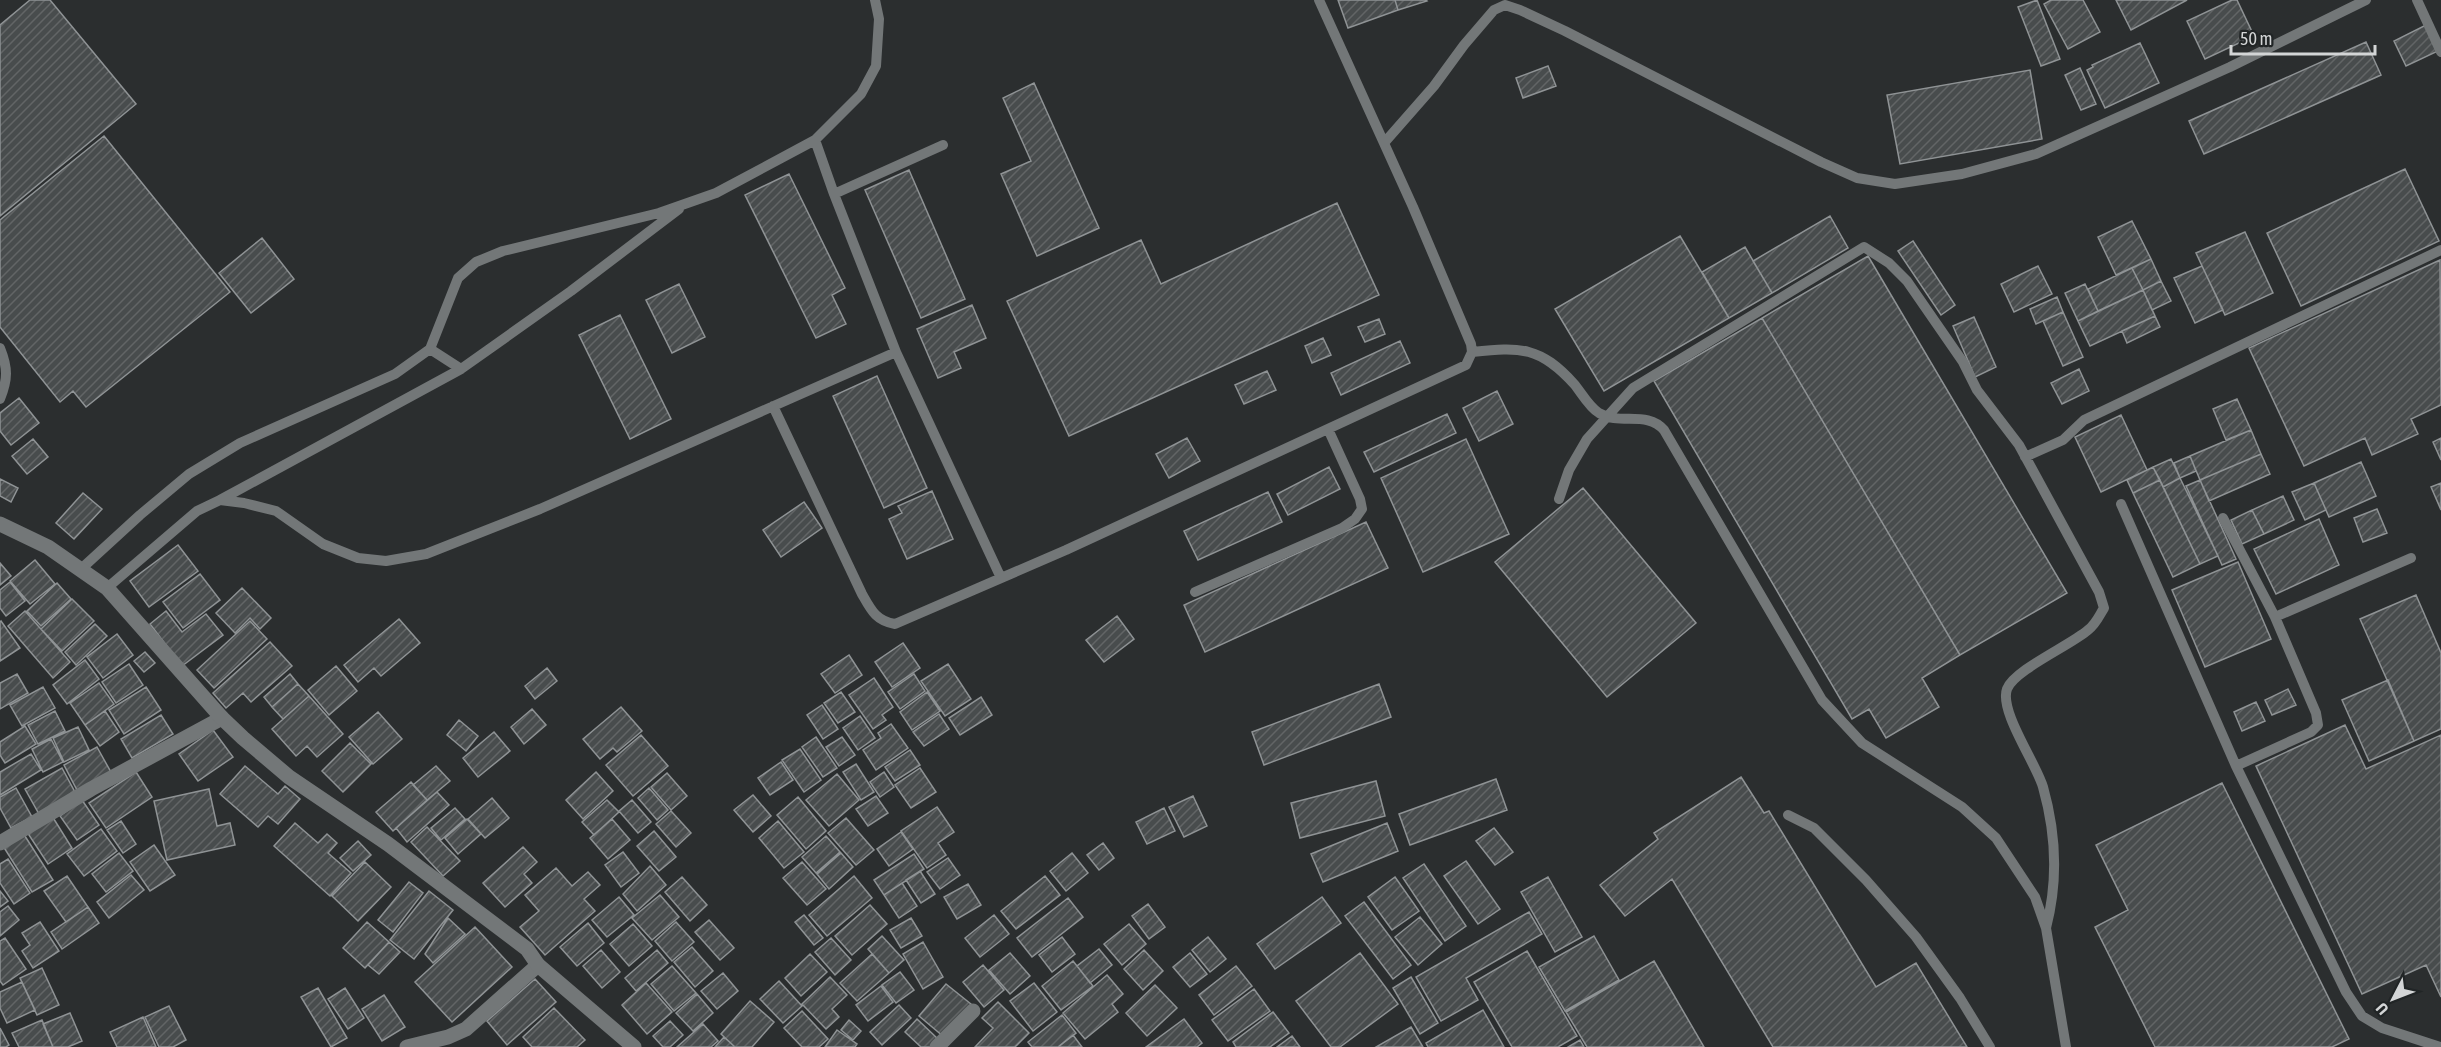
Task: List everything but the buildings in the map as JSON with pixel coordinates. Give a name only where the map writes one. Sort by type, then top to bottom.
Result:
[{"type":"street","points":[[0,524],[48,547],[107,588],[222,718],[289,777],[388,844],[527,949],[538,965],[634,1047]]},
{"type":"street","points":[[0,843],[91,789],[222,718]]},
{"type":"street","points":[[408,1047],[448,1037],[466,1029],[538,965]]},
{"type":"street","points":[[937,1047],[973,1011]]},
{"type":"lane","points":[[81,569],[189,474],[219,455],[240,443],[395,374],[430,349],[458,278],[476,262],[513,249],[658,213],[716,193],[815,140],[861,94],[876,66],[879,19],[875,0]]},
{"type":"lane","points":[[773,406],[862,594],[873,613],[882,622],[895,624],[1002,578],[1466,365],[1472,352],[1471,344],[1319,0]]},
{"type":"lane","points":[[1384,143],[1434,86],[1464,45],[1494,10],[1505,5],[1565,31],[1821,162],[1857,178],[1895,184],[1962,174],[2036,154],[2230,67],[2366,0]]},
{"type":"lane","points":[[2417,0],[2441,52]]},
{"type":"lane","points":[[815,140],[896,352],[1002,578]]},
{"type":"lane","points":[[834,194],[943,145]]},
{"type":"lane","points":[[107,588],[197,511],[461,369],[571,291],[689,202]]},
{"type":"lane","points":[[1558,499],[1569,470],[1587,439],[1633,388],[1864,247],[1889,263],[1907,281],[1963,362],[1977,390],[2025,457],[2099,592],[2104,608],[2088,631],[2016,677],[2007,689],[2006,704],[2043,785],[2049,812],[2055,865],[2054,898],[2046,928]]},
{"type":"lane","points":[[2025,457],[2063,440],[2084,420],[2441,249]]},
{"type":"lane","points":[[0,348],[8,367],[7,382],[0,399]]},
{"type":"lane","points":[[1472,352],[1508,348],[1531,351],[1552,363],[1598,413],[1609,417],[1651,420],[1664,430],[1822,700],[1862,743],[1962,807],[1996,838],[2035,897],[2046,928],[2066,1047]]},
{"type":"lane","points":[[430,349],[461,369]]},
{"type":"lane","points":[[220,500],[276,511],[323,544],[358,558],[386,561],[426,554],[540,509],[896,352]]},
{"type":"lane","points":[[1195,592],[1342,528],[1355,519],[1362,509],[1360,499],[1328,429]]},
{"type":"lane","points":[[2121,504],[2236,766],[2346,992],[2362,1016],[2382,1028],[2440,1047]]},
{"type":"lane","points":[[2223,518],[2275,617],[2316,713],[2318,726],[2311,732],[2236,766]]},
{"type":"lane","points":[[2275,617],[2411,558]]},
{"type":"lane","points":[[1788,815],[1814,828],[1887,904],[1916,938],[1960,998],[1990,1047]]}]
